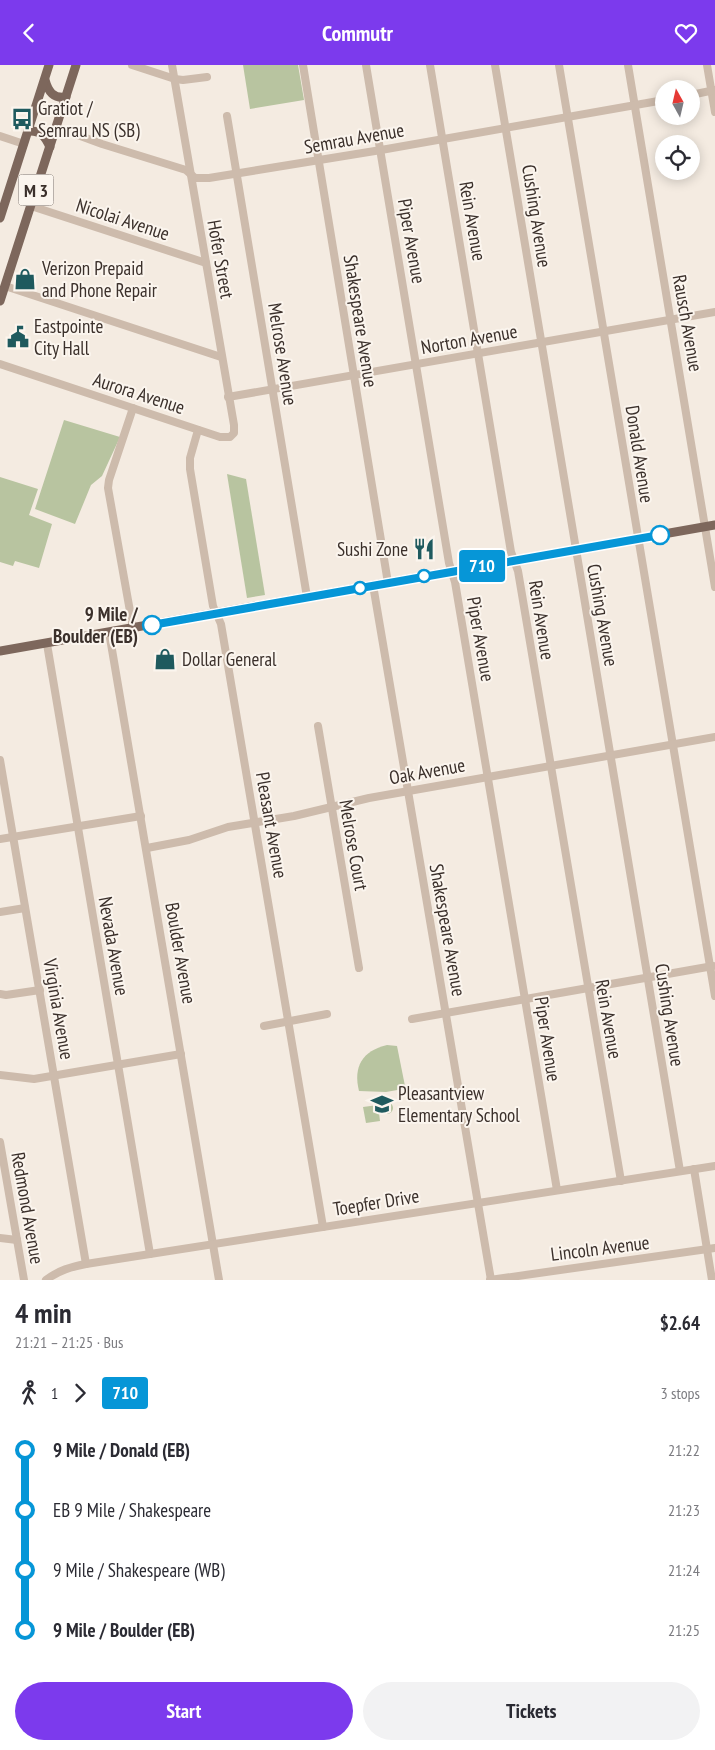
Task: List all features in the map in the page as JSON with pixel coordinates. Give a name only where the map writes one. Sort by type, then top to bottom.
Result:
[{"type":"main road","name":"M 3","points":[[0,218],[49,65]]},
{"type":"main road","name":"M 3","points":[[0,301],[76,65]]},
{"type":"main road","points":[[44,80],[53,95],[66,97]]},
{"type":"main road","points":[[28,131],[41,133],[46,138],[50,147]]},
{"type":"main road","points":[[0,651],[710,526]]},
{"type":"street","points":[[132,65],[175,79],[207,77]]},
{"type":"street","name":"Hofer Street","points":[[172,65],[234,433],[230,437],[224,438],[211,434]]},
{"type":"street","name":"Shakespeare Avenue","points":[[302,65],[388,583]]},
{"type":"street","name":"Piper Avenue","points":[[366,65],[449,563],[453,571],[557,1190]]},
{"type":"street","name":"Rein Avenue","points":[[430,65],[511,552],[518,571],[620,1181]]},
{"type":"street","name":"Cushing Avenue","points":[[495,65],[680,1171]]},
{"type":"street","name":"Donald Avenue","points":[[559,65],[672,745],[713,966],[715,996]]},
{"type":"street","name":"Rausch Avenue","points":[[628,65],[671,320],[710,526],[715,587]]},
{"type":"street","points":[[707,65],[715,111]]},
{"type":"street","points":[[700,93],[713,91]]},
{"type":"street","name":"Semrau Avenue","points":[[56,127],[190,173],[195,178],[200,178],[237,174],[380,151],[655,102]]},
{"type":"street","name":"Melrose Avenue","points":[[227,116],[307,597]]},
{"type":"street","points":[[0,136],[24,143]]},
{"type":"street","name":"Nicolai Avenue","points":[[31,206],[206,263]]},
{"type":"street","points":[[5,285],[221,357]]},
{"type":"street","name":"Norton Avenue","points":[[228,397],[715,312]]},
{"type":"street","name":"Aurora Avenue","points":[[0,364],[211,434]]},
{"type":"street","points":[[133,408],[108,488],[133,628]]},
{"type":"street","name":"Pleasant Avenue","points":[[198,430],[190,463],[216,613],[221,624],[323,1227]]},
{"type":"street","name":"Shakespeare Avenue","points":[[373,585],[491,1280]]},
{"type":"street","name":"Boulder Avenue","points":[[109,633],[219,1280]]},
{"type":"street","name":"Nevada Avenue","points":[[47,644],[150,1254]]},
{"type":"street","name":"Melrose Court","points":[[318,726],[359,969]]},
{"type":"street","name":"Oak Avenue","points":[[146,848],[189,840],[228,827],[370,798],[715,737]]},
{"type":"street","name":"Virginia Avenue","points":[[0,760],[86,1264]]},
{"type":"street","points":[[0,839],[141,816]]},
{"type":"street","points":[[0,912],[25,908]]},
{"type":"street","points":[[412,1019],[713,966]]},
{"type":"street","points":[[0,994],[6,995],[40,990]]},
{"type":"street","points":[[264,1026],[327,1014]]},
{"type":"street","points":[[0,1075],[34,1079],[181,1054]]},
{"type":"street","name":"Redmond Avenue","points":[[0,1142],[1,1157],[24,1280]]},
{"type":"street","name":"Toepfer Drive","points":[[46,1280],[65,1268],[86,1264],[715,1166]]},
{"type":"street","points":[[694,1169],[711,1249],[712,1280]]},
{"type":"street","points":[[0,1238],[17,1240]]},
{"type":"street","name":"Lincoln Avenue","points":[[491,1280],[711,1249]]},
{"type":"green space","points":[[243,65],[298,65],[304,100],[250,109]]},
{"type":"green space","points":[[64,420],[120,437],[102,476],[91,485],[75,524],[35,509]]},
{"type":"green space","points":[[227,474],[246,479],[265,595],[247,598]]},
{"type":"green space","points":[[0,477],[38,489],[29,515],[52,524],[39,568],[15,561],[13,566],[0,562]]},
{"type":"green space","points":[[387,1045],[397,1046],[405,1086],[403,1089],[386,1092],[359,1091],[357,1075],[361,1061],[371,1051]]},
{"type":"green space","points":[[387,1102],[393,1108],[387,1114],[381,1108]]},
{"type":"green space","points":[[378,1105],[380,1121],[366,1123],[363,1107]]},
{"type":"bus line","name":"710","points":[[152,625],[660,535]]},
{"type":"place","name":"Gratiot / Semrau NS (SB)","points":[[22,119]]},
{"type":"place","name":"Verizon Prepaid and Phone Repair","points":[[25,279]]},
{"type":"place","name":"Eastpointe City Hall","points":[[18,337]]},
{"type":"place","name":"Sushi Zone","points":[[424,549]]},
{"type":"place","name":"9 Mile / Boulder (EB)","points":[[152,625]]},
{"type":"place","name":"Dollar General","points":[[165,659]]},
{"type":"place","name":"Pleasantview Elementary School","points":[[382,1104]]}]
